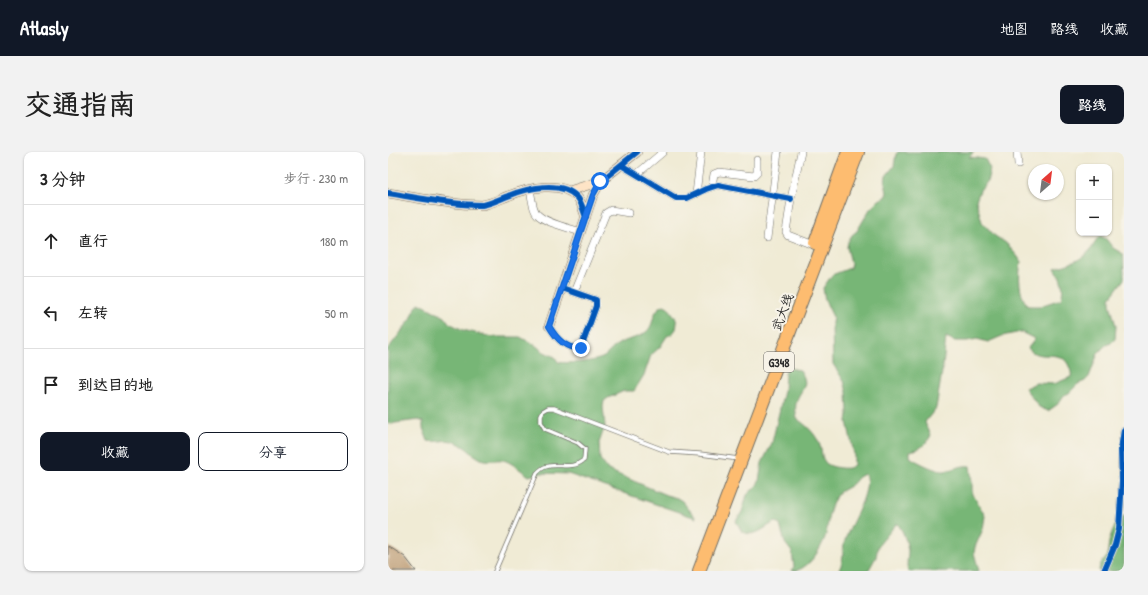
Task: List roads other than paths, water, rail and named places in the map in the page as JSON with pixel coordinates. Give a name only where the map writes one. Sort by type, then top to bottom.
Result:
[{"type":"highway","name":"武大线","points":[[700,571],[738,459],[848,152]]},
{"type":"highway","name":"武大线","points":[[693,571],[858,152]]},
{"type":"street","points":[[569,191],[600,181],[637,152]]},
{"type":"street","points":[[637,174],[663,152]]},
{"type":"street","points":[[696,194],[701,152]]},
{"type":"street","points":[[767,238],[778,152]]},
{"type":"street","points":[[801,152],[786,232],[788,235],[814,244]]},
{"type":"street","points":[[1017,152],[1018,164]]},
{"type":"street","points":[[712,186],[714,174],[718,172],[754,176],[757,172],[757,160]]},
{"type":"street","points":[[621,165],[676,198],[687,198],[712,186],[718,185],[791,199]]},
{"type":"street","points":[[562,288],[596,300],[596,306],[581,348],[574,349],[559,340],[549,326],[593,195],[600,181]]},
{"type":"street","points":[[388,194],[484,205],[530,190],[557,187],[569,191],[577,198],[586,217]]},
{"type":"street","points":[[530,190],[534,209],[537,214],[544,219],[581,232]]},
{"type":"street","points":[[574,292],[606,213],[610,210],[629,212]]},
{"type":"street","points":[[1104,571],[1115,545],[1119,530],[1122,481],[1121,449],[1124,430]]},
{"type":"lane","points":[[495,571],[537,473],[547,466],[572,466],[579,464],[584,460],[585,449],[578,443],[545,429],[541,422],[541,415],[548,408],[554,408],[669,452],[738,459]]}]
